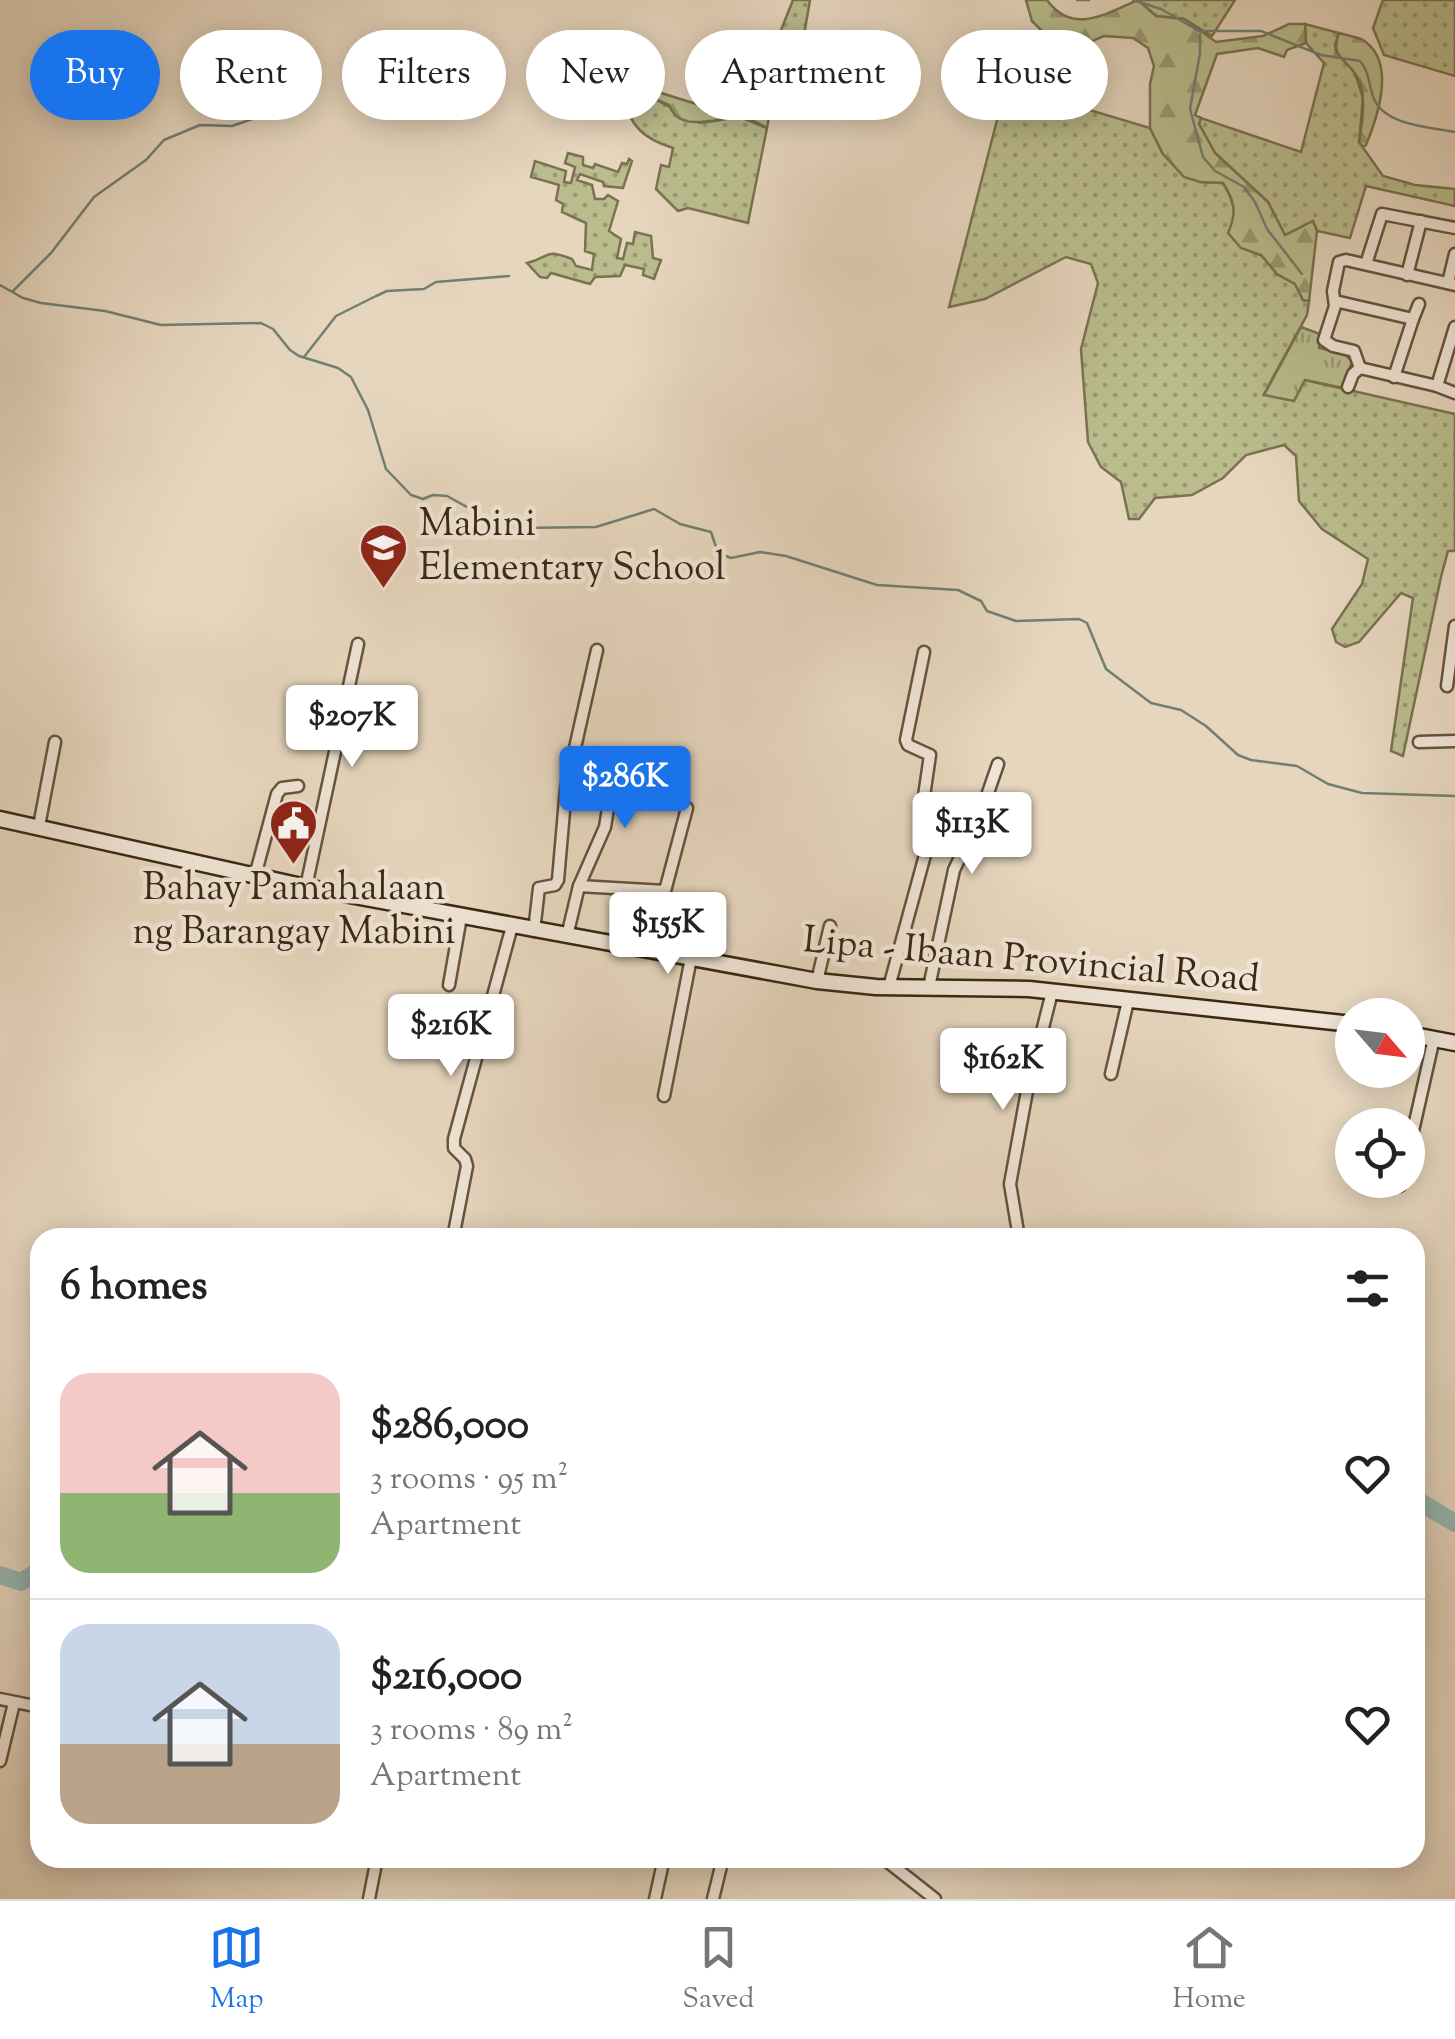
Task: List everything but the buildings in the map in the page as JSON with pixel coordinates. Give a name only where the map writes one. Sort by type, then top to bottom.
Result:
[{"type":"main road","name":"Lipa - Ibaan Provincial Road","points":[[0,819],[306,887],[817,980],[889,987],[1006,987],[1335,1022]]},
{"type":"main road","points":[[1425,1037],[1455,1042]]},
{"type":"street","points":[[1366,264],[1382,214],[1455,228]]},
{"type":"street","points":[[1407,274],[1421,220]]},
{"type":"street","points":[[1360,368],[1354,351],[1324,340],[1336,302],[1333,291],[1339,262],[1366,264],[1451,284],[1455,254]]},
{"type":"street","points":[[1336,302],[1413,320]]},
{"type":"street","points":[[1394,377],[1419,304]]},
{"type":"street","points":[[1437,386],[1455,328]]},
{"type":"street","points":[[1360,368],[1455,393]]},
{"type":"street","points":[[1348,386],[1360,368]]},
{"type":"street","points":[[1447,686],[1454,632]]},
{"type":"street","points":[[306,887],[358,644]]},
{"type":"street","points":[[534,930],[538,891],[558,880],[566,788],[596,650]]},
{"type":"street","points":[[889,987],[925,855],[922,810],[930,755],[908,745],[906,740],[924,652]]},
{"type":"street","points":[[1419,742],[1455,741]]},
{"type":"street","points":[[38,826],[56,742]]},
{"type":"street","points":[[568,936],[579,886],[605,826],[616,759]]},
{"type":"street","points":[[929,987],[954,870],[982,812],[998,764]]},
{"type":"street","points":[[255,876],[277,794],[282,788],[298,786]]},
{"type":"street","points":[[579,886],[665,890],[686,808]]},
{"type":"street","points":[[664,1096],[684,957],[685,902]]},
{"type":"street","points":[[449,985],[461,917]]},
{"type":"street","points":[[454,1228],[467,1166],[454,1148],[454,1139],[512,926]]},
{"type":"street","points":[[817,980],[830,926]]},
{"type":"street","points":[[1017,1228],[1010,1184],[1027,1091],[1052,992]]},
{"type":"street","points":[[1111,1074],[1128,1002]]},
{"type":"street","points":[[1418,1108],[1434,1038]]},
{"type":"street","points":[[0,1761],[4,1702],[30,1706]]},
{"type":"street","points":[[369,1899],[374,1868]]},
{"type":"street","points":[[655,1899],[662,1868]]},
{"type":"street","points":[[713,1899],[720,1868]]},
{"type":"street","points":[[895,1868],[935,1899]]},
{"type":"green space","points":[[793,0],[810,0],[805,30],[781,30]]},
{"type":"green space","points":[[1026,0],[1047,0],[1057,11],[1079,19],[1102,15],[1138,0],[1156,16],[1184,19],[1216,42],[1263,36],[1289,24],[1305,24],[1306,43],[1287,50],[1284,57],[1258,48],[1217,54],[1195,115],[1201,118],[1199,124],[1215,153],[1268,202],[1285,235],[1313,221],[1317,231],[1309,301],[1303,300],[1295,284],[1277,274],[1261,255],[1241,248],[1228,233],[1233,207],[1223,183],[1184,177],[1163,154],[1150,128],[1154,66],[1148,48],[1133,38],[1108,36],[1108,30],[1041,30],[1032,21]]},
{"type":"green space","points":[[1138,0],[1235,0],[1212,36],[1184,19],[1156,16]]},
{"type":"green space","points":[[1383,0],[1455,0],[1455,76],[1384,55],[1373,28]]},
{"type":"green space","points":[[1305,24],[1339,33],[1336,52],[1354,70],[1363,98],[1359,142],[1383,176],[1415,185],[1455,189],[1455,206],[1366,186],[1350,238],[1317,231],[1313,222],[1285,236],[1268,202],[1215,153],[1199,124],[1201,118],[1301,152],[1324,63],[1306,43]]},
{"type":"green space","points":[[1339,33],[1363,40],[1380,62],[1379,105],[1363,147],[1359,142],[1362,90],[1356,75],[1339,55]]},
{"type":"green space","points":[[665,94],[685,100],[685,120],[718,120],[691,122],[682,120],[665,103]]},
{"type":"green space","points":[[665,104],[685,115],[685,120],[747,120],[767,128],[748,223],[688,208],[678,211],[656,189],[661,165],[669,167],[673,148],[646,135],[632,120],[665,120]]},
{"type":"green space","points":[[1108,115],[1150,128],[1163,154],[1200,182],[1223,183],[1233,206],[1242,248],[1261,255],[1277,274],[1295,284],[1303,300],[1309,301],[1307,315],[1264,394],[1305,380],[1455,414],[1455,551],[1448,551],[1441,577],[1403,756],[1391,751],[1413,598],[1401,593],[1359,642],[1345,647],[1336,642],[1332,629],[1362,584],[1368,559],[1322,529],[1299,501],[1296,456],[1284,445],[1246,455],[1223,478],[1192,495],[1155,498],[1139,519],[1129,519],[1121,482],[1101,467],[1088,442],[1081,349],[1098,283],[1091,264],[1066,257],[985,299],[949,307],[997,120],[1108,120]]},
{"type":"green space","points":[[750,120],[768,120],[767,128]]},
{"type":"green space","points":[[568,153],[583,157],[583,165],[593,168],[595,164],[618,172],[622,163],[632,161],[623,188],[604,186],[603,182],[580,174],[577,180],[592,185],[595,199],[608,195],[618,201],[609,231],[621,239],[617,258],[623,259],[627,243],[633,244],[635,232],[651,236],[653,258],[661,260],[654,279],[643,275],[644,269],[625,265],[620,276],[595,277],[590,284],[551,273],[547,278],[540,277],[527,263],[556,254],[592,270],[594,254],[585,251],[586,223],[562,212],[563,204],[556,200],[559,185],[531,177],[535,161],[566,171],[564,182],[571,183],[575,167],[565,163]]},
{"type":"green space","points":[[1301,327],[1320,334],[1319,348],[1345,354],[1352,362],[1343,388],[1305,380],[1294,401],[1264,395]]},
{"type":"waterway","points":[[1077,0],[1089,0]]},
{"type":"waterway","points":[[1133,0],[1161,9],[1199,31],[1261,31],[1321,55],[1360,61],[1374,99],[1388,115],[1410,124],[1455,132]]},
{"type":"waterway","points":[[1200,34],[1190,109],[1203,157],[1215,171],[1244,187],[1267,229],[1302,274]]},
{"type":"waterway","points":[[13,291],[51,253],[94,197],[146,160],[164,140],[200,125],[232,126],[249,120]]},
{"type":"waterway","points":[[304,357],[336,316],[387,291],[509,276]]},
{"type":"waterway","points":[[0,285],[41,303],[105,311],[161,325],[261,323],[273,329],[299,356],[338,368],[351,377],[368,410],[386,469],[411,495],[423,499],[447,496],[496,523],[516,528],[596,527],[654,509],[680,524],[711,532],[718,553],[731,558],[760,552],[786,556],[877,585],[958,590],[981,601],[987,611],[1016,621],[1079,619],[1087,623],[1106,669],[1151,703],[1181,710],[1206,726],[1238,755],[1297,766],[1328,784],[1362,793],[1455,796]]},
{"type":"waterway","points":[[1425,1505],[1455,1523]]},
{"type":"waterway","points":[[0,1575],[21,1582],[30,1576]]},
{"type":"place","name":"Mabini Elementary School","points":[[384,590]]},
{"type":"place","name":"Bahay Pamahalaan ng Barangay Mabini","points":[[294,866]]}]
